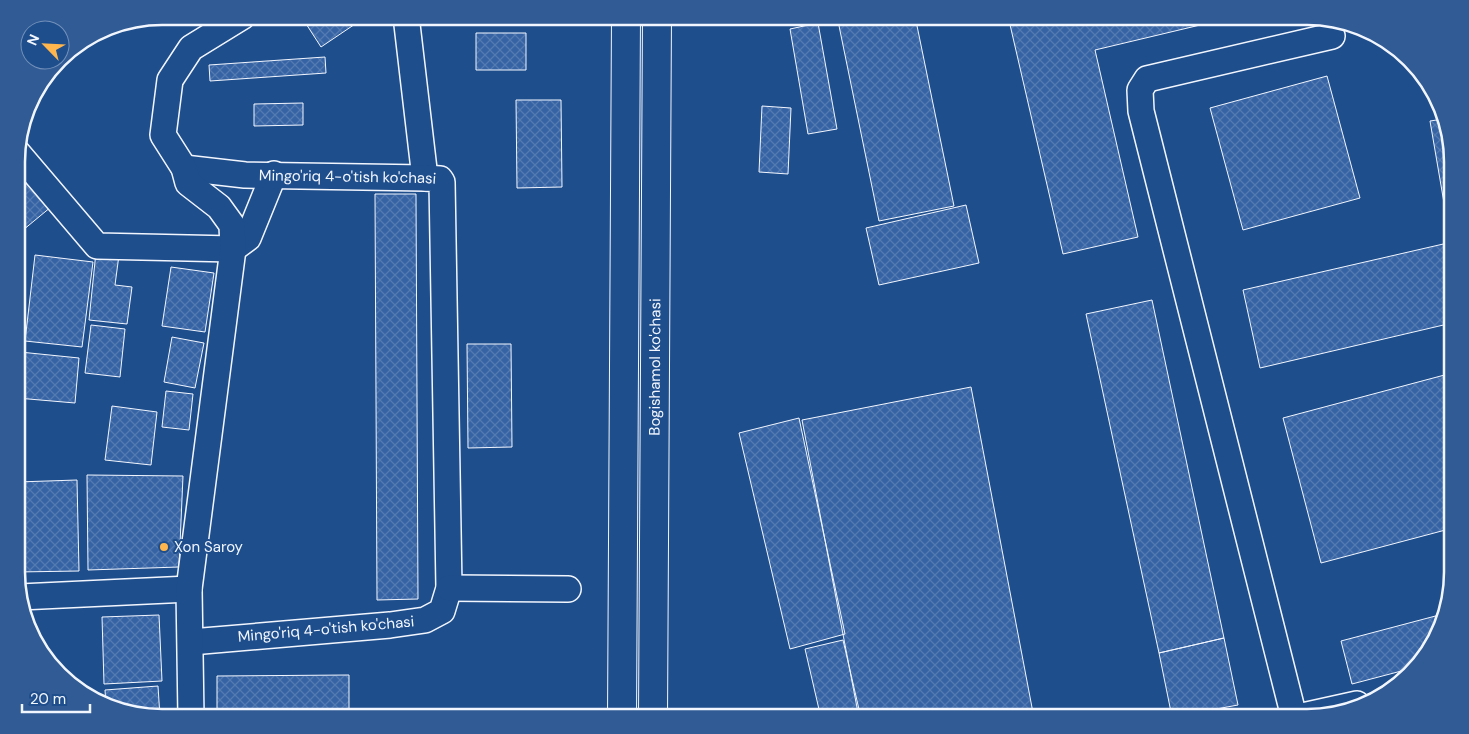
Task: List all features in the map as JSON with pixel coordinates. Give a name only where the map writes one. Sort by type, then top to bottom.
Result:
[{"type":"main road","name":"Bogishamol ko'chasi","points":[[622,709],[626,25]]},
{"type":"main road","name":"Bogishamol ko'chasi","points":[[653,709],[657,25]]},
{"type":"street","points":[[191,709],[190,589],[233,249],[232,225],[219,207],[188,183],[184,168],[163,135],[170,80],[191,48],[228,25]]},
{"type":"street","points":[[407,25],[425,178]]},
{"type":"street","points":[[1292,709],[1140,111],[1140,90],[1147,79],[1332,36]]},
{"type":"street","points":[[25,161],[97,246],[233,249],[248,238],[274,174]]},
{"type":"street","name":"Mingo'riq 4-o'tish ko'chasi","points":[[184,168],[217,173],[425,178],[440,179],[442,182],[449,588],[442,610],[425,620],[390,625],[191,642]]},
{"type":"street","points":[[449,588],[568,589]]},
{"type":"street","points":[[27,597],[190,589]]},
{"type":"building","points":[[307,25],[354,25],[321,47]]},
{"type":"building","points":[[818,25],[837,129],[808,134],[790,29]]},
{"type":"building","points":[[839,25],[917,25],[954,206],[879,221]]},
{"type":"building","points":[[1010,25],[1200,25],[1095,50],[1138,237],[1063,254]]},
{"type":"building","points":[[476,33],[526,33],[526,70],[476,70]]},
{"type":"building","points":[[325,57],[326,73],[210,81],[209,65]]},
{"type":"building","points":[[1327,76],[1360,198],[1243,230],[1210,108]]},
{"type":"building","points":[[516,100],[561,100],[562,187],[517,188]]},
{"type":"building","points":[[303,103],[303,125],[254,126],[254,104]]},
{"type":"building","points":[[762,106],[791,108],[788,174],[759,172]]},
{"type":"building","points":[[1437,120],[1443,144],[1444,203],[1430,121]]},
{"type":"building","points":[[28,167],[57,202],[25,228],[25,169]]},
{"type":"building","points":[[375,194],[416,194],[418,599],[377,600]]},
{"type":"building","points":[[966,205],[979,263],[879,285],[866,228]]},
{"type":"building","points":[[1444,244],[1444,325],[1260,368],[1243,290]]},
{"type":"building","points":[[96,252],[119,255],[115,285],[132,287],[127,324],[89,320]]},
{"type":"building","points":[[35,255],[93,262],[82,347],[25,341]]},
{"type":"building","points":[[171,267],[214,273],[205,332],[162,326]]},
{"type":"building","points":[[1152,300],[1224,638],[1159,653],[1086,314]]},
{"type":"building","points":[[91,325],[125,329],[120,377],[85,373]]},
{"type":"building","points":[[172,337],[204,343],[195,388],[164,382]]},
{"type":"building","points":[[467,344],[511,344],[512,447],[468,448]]},
{"type":"building","points":[[25,353],[79,358],[75,403],[25,399]]},
{"type":"building","points":[[1444,375],[1444,530],[1321,563],[1283,418]]},
{"type":"building","points":[[971,387],[1032,709],[857,709],[802,420]]},
{"type":"building","points":[[166,391],[193,394],[189,430],[162,427]]},
{"type":"building","points":[[112,406],[157,412],[151,465],[105,460]]},
{"type":"building","points":[[799,418],[845,634],[790,649],[739,433]]},
{"type":"building","points":[[87,475],[183,476],[179,567],[88,570]]},
{"type":"building","points":[[77,480],[79,571],[25,572],[25,482]]},
{"type":"building","points":[[159,615],[162,681],[104,684],[102,617]]},
{"type":"building","points":[[1437,616],[1421,648],[1401,671],[1352,684],[1341,641]]},
{"type":"building","points":[[1224,638],[1238,705],[1216,709],[1170,709],[1159,653]]},
{"type":"building","points":[[843,640],[859,709],[819,709],[805,649]]},
{"type":"building","points":[[349,675],[349,709],[217,709],[217,676]]},
{"type":"building","points":[[158,686],[159,709],[118,702],[105,697],[105,690]]},
{"type":"place","name":"Xon Saroy","points":[[164,547]]}]
